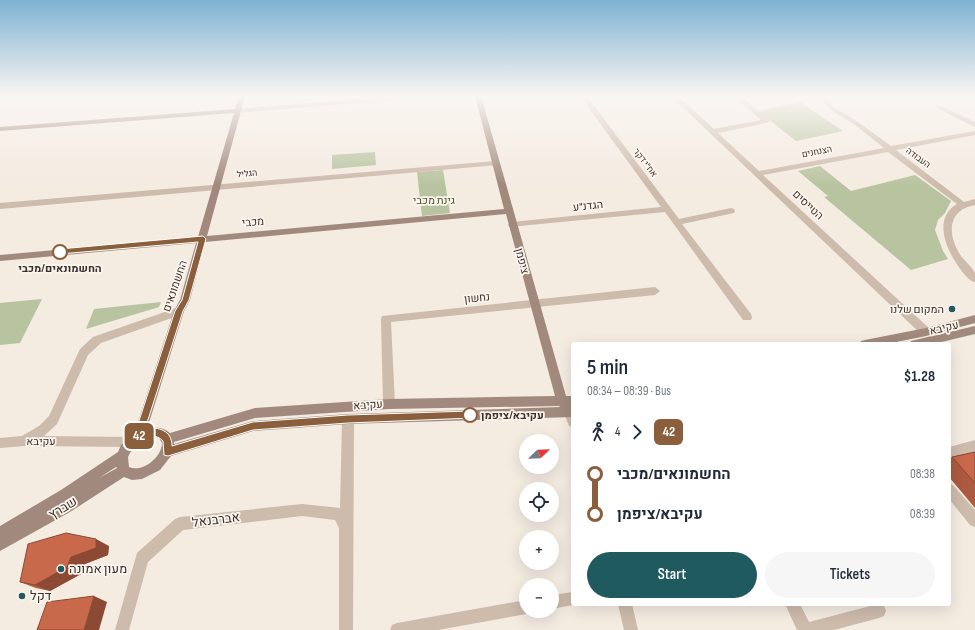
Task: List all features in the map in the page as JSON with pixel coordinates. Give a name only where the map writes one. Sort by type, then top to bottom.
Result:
[{"type":"street","points":[[0,129],[47,125]]},
{"type":"street","name":"החשמונאים","points":[[134,439],[179,311],[185,300],[233,125]]},
{"type":"street","name":"ציפמן","points":[[485,125],[534,304],[571,411]]},
{"type":"street","name":"אח''י דקר","points":[[605,125],[747,317]]},
{"type":"street","name":"הטייסים","points":[[705,125],[926,332]]},
{"type":"street","points":[[712,132],[744,125]]},
{"type":"street","name":"העבודה","points":[[859,125],[963,205]]},
{"type":"street","name":"הצנחנים","points":[[757,174],[975,132]]},
{"type":"street","name":"הגליל","points":[[0,206],[495,163]]},
{"type":"street","points":[[975,202],[959,206],[951,215],[947,233],[949,242],[972,275],[975,283]]},
{"type":"street","name":"הגדנ''ע","points":[[512,225],[667,209]]},
{"type":"street","name":"מכבי","points":[[0,258],[508,211]]},
{"type":"street","points":[[676,222],[731,211]]},
{"type":"street","name":"נחשון","points":[[389,404],[386,319],[655,291]]},
{"type":"street","points":[[24,441],[43,430],[53,420],[84,352],[89,346],[104,337],[179,311]]},
{"type":"street","name":"עקיבא","points":[[875,342],[926,332],[975,319]]},
{"type":"street","name":"עקיבא","points":[[924,342],[975,330]]},
{"type":"street","points":[[555,413],[568,401]]},
{"type":"street","name":"עקיבא","points":[[168,446],[255,413],[389,404],[568,401]]},
{"type":"street","name":"עקיבא","points":[[168,446],[253,426],[348,419],[555,413],[571,414]]},
{"type":"street","points":[[346,630],[348,419]]},
{"type":"street","points":[[156,432],[163,434],[168,446],[163,459],[147,471],[134,473],[122,463],[134,439],[148,433],[156,432]]},
{"type":"street","name":"עקיבא","points":[[0,443],[24,441],[134,439]]},
{"type":"street","points":[[951,452],[975,446]]},
{"type":"street","name":"שברץ","points":[[0,534],[66,494],[122,463]]},
{"type":"street","name":"שברץ","points":[[0,544],[65,507],[122,463]]},
{"type":"street","points":[[951,491],[975,520]]},
{"type":"street","name":"אברבנאל","points":[[122,630],[142,558],[180,524],[302,510],[339,514],[346,527]]},
{"type":"street","points":[[559,601],[571,599]]},
{"type":"street","points":[[625,606],[631,630]]},
{"type":"street","points":[[793,606],[805,630],[879,611]]},
{"type":"street","points":[[397,630],[519,608]]},
{"type":"green space","points":[[776,125],[835,125],[843,131],[796,141]]},
{"type":"green space","points":[[375,152],[376,165],[332,169],[332,155]]},
{"type":"green space","points":[[820,166],[851,191],[915,175],[951,201],[945,213],[938,220],[935,230],[943,251],[948,259],[911,270],[824,197],[828,196],[798,171]]},
{"type":"green space","name":"גינת מכבי","points":[[443,170],[450,213],[422,216],[417,172]]},
{"type":"green space","points":[[42,299],[20,343],[0,345],[0,303]]},
{"type":"green space","points":[[161,302],[159,307],[86,329],[94,309]]},
{"type":"building","points":[[975,452],[975,483],[952,457]]},
{"type":"building","points":[[66,533],[96,539],[96,548],[71,557],[67,567],[35,585],[20,582],[28,544]]},
{"type":"building","points":[[94,596],[84,630],[37,630],[47,602]]},
{"type":"bus line","name":"42","points":[[60,252],[203,239],[185,300],[179,311],[139,436],[156,432],[163,434],[168,439],[168,452],[253,426],[348,419],[470,415]]},
{"type":"place","name":"החשמונאים/מכבי","points":[[60,252]]},
{"type":"place","name":"המקום שלנו","points":[[952,309]]},
{"type":"place","name":"עקיבא/ציפמן","points":[[470,415]]},
{"type":"place","name":"מעון אמונה","points":[[61,569]]},
{"type":"place","name":"דקל","points":[[22,596]]}]
